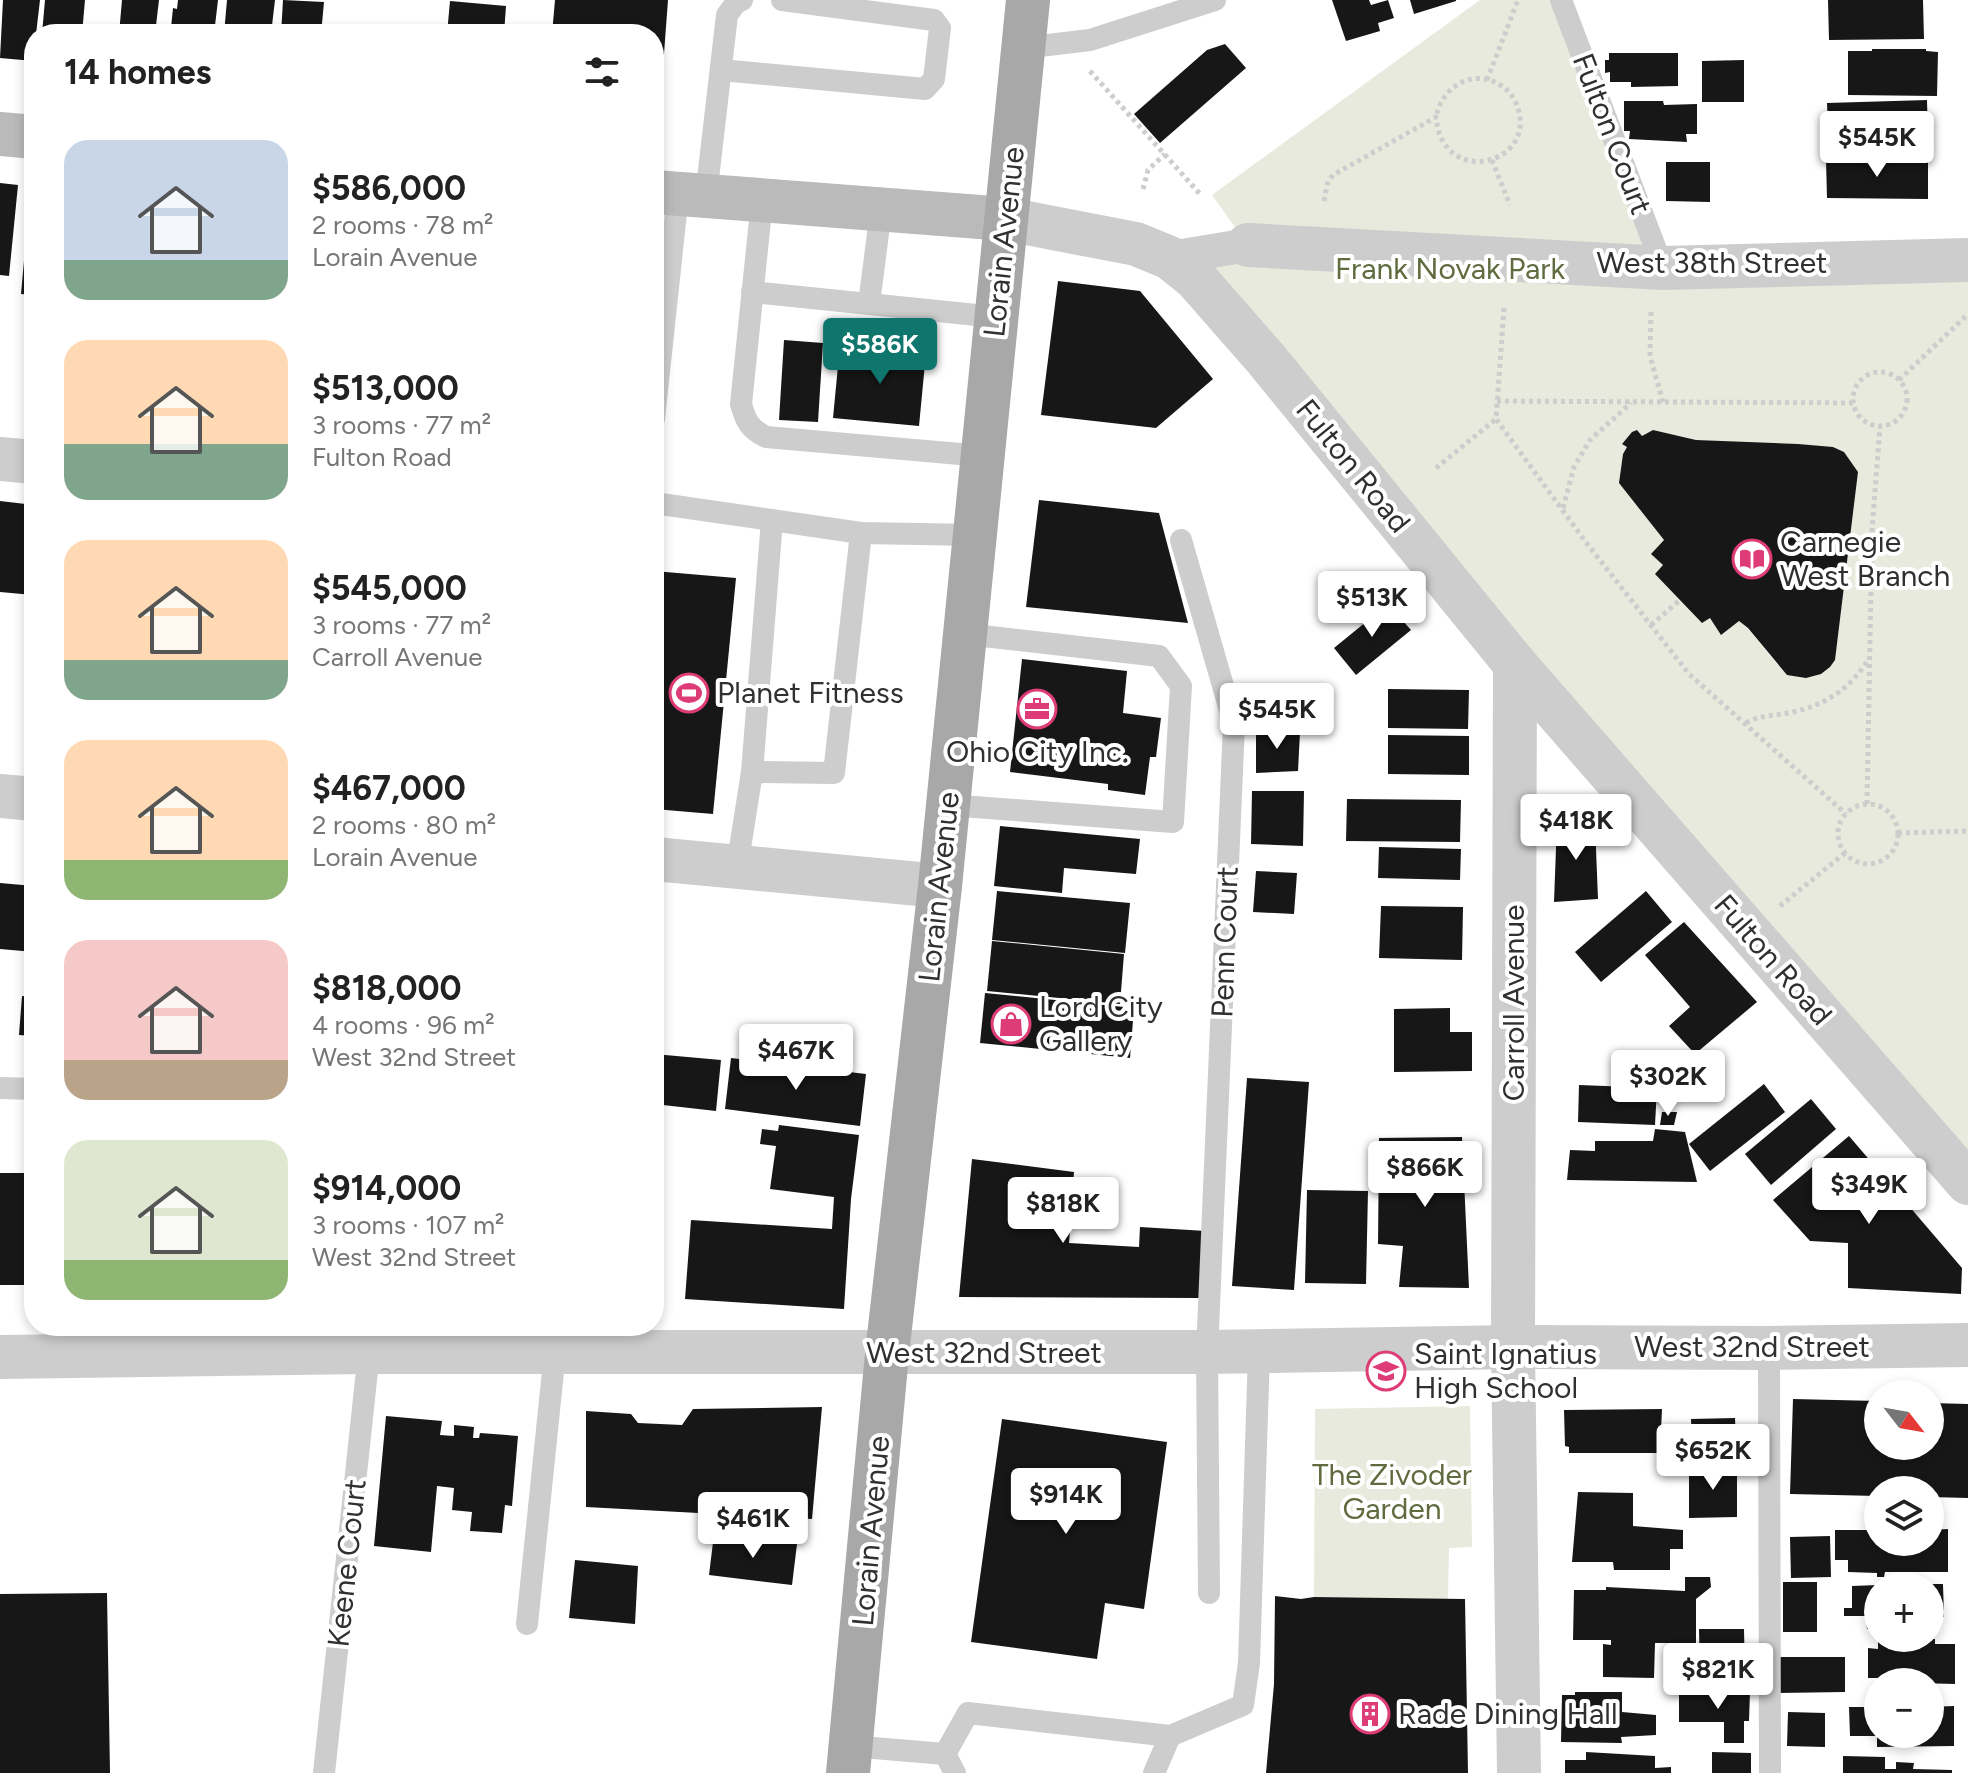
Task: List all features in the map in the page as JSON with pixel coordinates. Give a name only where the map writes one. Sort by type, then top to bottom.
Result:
[{"type":"main road","name":"Lorain Avenue","points":[[849,1759],[887,1354],[940,886],[1028,0]]},
{"type":"main road","points":[[0,134],[24,136]]},
{"type":"main road","name":"Fulton Road","points":[[679,194],[1006,219]]},
{"type":"street","name":"Fulton Road","points":[[1006,219],[1136,244],[1170,258],[1195,278],[1266,359],[1515,664],[1968,1183]]},
{"type":"street","name":"West 38th Street","points":[[1170,258],[1248,245],[1663,268],[1968,260]]},
{"type":"street","points":[[0,459],[24,461]]},
{"type":"street","name":"Carroll Avenue","points":[[1515,664],[1513,1347],[1519,1773]]},
{"type":"street","points":[[0,796],[24,798]]},
{"type":"street","points":[[664,860],[940,886]]},
{"type":"street","name":"West 32nd Street","points":[[0,1357],[369,1352],[498,1339],[887,1354],[1968,1345]]},
{"type":"lane","points":[[664,329],[679,194],[721,70],[727,15],[742,0]]},
{"type":"lane","points":[[721,70],[925,89],[934,79],[940,28],[934,20],[782,0]]},
{"type":"lane","points":[[1023,48],[1090,40],[1215,0]]},
{"type":"lane","name":"Fulton Court","points":[[1561,0],[1663,268]]},
{"type":"lane","points":[[762,201],[741,404],[752,429],[766,437],[983,456]]},
{"type":"lane","points":[[869,304],[881,210]]},
{"type":"lane","points":[[752,292],[996,317]]},
{"type":"lane","points":[[664,505],[861,533],[975,535]]},
{"type":"lane","points":[[737,867],[752,772],[772,520]]},
{"type":"lane","points":[[752,772],[834,773],[861,533]]},
{"type":"lane","name":"Penn Court","points":[[1181,540],[1234,724],[1207,1352],[1209,1593]]},
{"type":"lane","points":[[948,805],[1173,822],[1181,686],[1159,656],[965,634]]},
{"type":"lane","points":[[0,1088],[24,1089]]},
{"type":"lane","points":[[527,1624],[583,1343]]},
{"type":"lane","points":[[1769,1348],[1770,1773]]},
{"type":"lane","name":"Keene Court","points":[[324,1773],[369,1352]]},
{"type":"lane","points":[[849,1759],[950,1764],[968,1713],[1170,1736],[1243,1705],[1249,1663],[1259,1352]]},
{"type":"lane","points":[[1154,1773],[1170,1736]]},
{"type":"path","points":[[1487,80],[1518,0]]},
{"type":"path","points":[[1088,69],[1200,194]]},
{"type":"path","points":[[1469,79],[1487,80],[1510,93],[1520,116],[1514,142],[1502,155],[1492,160],[1468,162],[1454,156],[1441,140],[1436,117],[1438,108],[1448,90],[1469,79]]},
{"type":"path","points":[[1324,201],[1328,181],[1333,175],[1436,117]]},
{"type":"path","points":[[1143,189],[1148,170],[1165,154]]},
{"type":"path","points":[[1492,160],[1510,205]]},
{"type":"path","points":[[1504,308],[1496,419],[1689,674],[1846,814]]},
{"type":"path","points":[[1651,312],[1650,356],[1663,402]]},
{"type":"path","points":[[1899,380],[1968,314]]},
{"type":"path","points":[[1884,372],[1899,380],[1907,396],[1907,405],[1897,421],[1880,427],[1865,423],[1855,411],[1853,403],[1856,387],[1868,375],[1884,372]]},
{"type":"path","points":[[1497,401],[1853,403]]},
{"type":"path","points":[[1562,510],[1574,467],[1590,440],[1632,402]]},
{"type":"path","points":[[1436,468],[1496,419]]},
{"type":"path","points":[[1867,804],[1872,530],[1880,427]]},
{"type":"path","points":[[1651,625],[1680,600]]},
{"type":"path","points":[[1746,723],[1754,718],[1803,710],[1829,700],[1850,684],[1870,658]]},
{"type":"path","points":[[1867,804],[1885,809],[1892,815],[1898,833],[1891,853],[1873,863],[1853,860],[1845,853],[1838,836],[1839,826],[1846,814],[1857,806],[1867,804]]},
{"type":"path","points":[[1898,833],[1968,831]]},
{"type":"path","points":[[1749,932],[1845,853]]},
{"type":"green space","name":"Frank Novak Park","points":[[1480,0],[1561,0],[1663,268],[1968,260],[1968,1183],[1195,278],[1247,244],[1212,195]],"holes":[[[1636,430],[1642,436],[1653,430],[1696,440],[1833,447],[1844,452],[1858,472],[1835,660],[1827,669],[1816,675],[1791,673],[1781,667],[1739,621],[1721,634],[1710,618],[1702,623],[1656,574],[1663,565],[1652,553],[1664,540],[1619,483],[1627,447],[1622,443]]]},
{"type":"green space","name":"The Zivoder Garden","points":[[1470,1406],[1472,1547],[1449,1548],[1448,1599],[1314,1597],[1315,1409]]},
{"type":"building","points":[[3,0],[40,0],[37,24],[24,24],[24,60],[0,58]]},
{"type":"building","points":[[45,0],[85,0],[83,24],[43,24]]},
{"type":"building","points":[[122,0],[159,0],[156,24],[120,24]]},
{"type":"building","points":[[178,0],[218,0],[215,24],[171,24],[173,8],[177,9]]},
{"type":"building","points":[[227,0],[275,0],[272,24],[225,24]]},
{"type":"building","points":[[283,0],[324,2],[322,24],[282,24]]},
{"type":"building","points":[[555,0],[668,0],[664,54],[664,24],[553,24]]},
{"type":"building","points":[[1332,0],[1369,0],[1371,5],[1388,0],[1394,18],[1378,23],[1380,31],[1346,41]]},
{"type":"building","points":[[1410,0],[1456,0],[1456,1],[1414,14]]},
{"type":"building","points":[[1828,0],[1923,0],[1924,39],[1829,40]]},
{"type":"building","points":[[450,1],[506,6],[505,24],[448,24]]},
{"type":"building","points":[[1225,44],[1246,68],[1160,143],[1134,114],[1207,50]]},
{"type":"building","points":[[1926,49],[1938,52],[1937,96],[1848,95],[1848,51]]},
{"type":"building","points":[[1609,53],[1678,53],[1678,86],[1631,87],[1631,82],[1610,82],[1610,72],[1605,73],[1605,60],[1609,60]]},
{"type":"building","points":[[1744,60],[1744,102],[1702,102],[1702,61]]},
{"type":"building","points":[[1927,100],[1928,140],[1912,140],[1912,145],[1829,147],[1827,103]]},
{"type":"building","points":[[1624,101],[1697,104],[1697,134],[1686,134],[1687,142],[1629,139],[1630,131],[1624,131]]},
{"type":"building","points":[[1826,160],[1928,160],[1928,199],[1827,198]]},
{"type":"building","points":[[1666,162],[1710,162],[1710,202],[1666,201]]},
{"type":"building","points":[[0,183],[18,185],[9,276],[0,275]]},
{"type":"building","points":[[24,261],[24,294],[21,294]]},
{"type":"building","points":[[1058,281],[1140,291],[1213,379],[1156,428],[1041,415]]},
{"type":"building","points":[[784,340],[823,343],[818,422],[779,420]]},
{"type":"building","points":[[840,345],[926,353],[919,426],[833,418]]},
{"type":"building","name":"Carnegie West Branch","points":[[1637,430],[1642,436],[1653,430],[1696,440],[1798,444],[1833,447],[1844,452],[1858,472],[1835,660],[1830,667],[1821,674],[1806,678],[1787,675],[1739,621],[1721,635],[1710,618],[1702,623],[1655,574],[1663,565],[1651,554],[1664,540],[1619,483],[1627,447],[1622,444]]},
{"type":"building","points":[[1039,500],[1159,513],[1188,623],[1026,607]]},
{"type":"building","points":[[0,501],[24,504],[24,594],[0,592]]},
{"type":"building","name":"Planet Fitness","points":[[664,572],[736,578],[713,814],[664,810]]},
{"type":"building","points":[[1388,604],[1411,630],[1356,675],[1334,648]]},
{"type":"building","points":[[1022,659],[1127,671],[1123,713],[1161,718],[1156,757],[1150,757],[1145,795],[1108,790],[1108,784],[1010,772]]},
{"type":"building","points":[[1388,689],[1469,690],[1468,729],[1388,728]]},
{"type":"building","points":[[1256,730],[1300,732],[1298,771],[1256,773]]},
{"type":"building","points":[[1388,735],[1469,736],[1469,775],[1388,774]]},
{"type":"building","points":[[1252,791],[1304,791],[1303,846],[1251,844]]},
{"type":"building","points":[[1347,799],[1461,800],[1460,842],[1346,841]]},
{"type":"building","points":[[1557,821],[1595,824],[1598,899],[1554,902]]},
{"type":"building","points":[[1000,826],[1140,839],[1136,874],[1064,868],[1062,893],[994,886]]},
{"type":"building","points":[[1379,847],[1461,849],[1460,880],[1378,878]]},
{"type":"building","points":[[1256,871],[1297,873],[1294,914],[1253,912]]},
{"type":"building","points":[[0,883],[24,885],[24,951],[0,949]]},
{"type":"building","points":[[997,891],[1130,903],[1125,953],[992,940]]},
{"type":"building","points":[[1646,891],[1672,922],[1601,982],[1575,952]]},
{"type":"building","points":[[1381,906],[1463,907],[1462,960],[1379,958]]},
{"type":"building","points":[[1684,922],[1757,1002],[1695,1054],[1669,1026],[1690,1007],[1645,955]]},
{"type":"building","points":[[992,941],[1124,954],[1120,1004],[987,991]]},
{"type":"building","points":[[985,993],[1134,1008],[1130,1058],[980,1043]]},
{"type":"building","points":[[22,996],[24,996],[24,1035],[19,1035]]},
{"type":"building","points":[[1450,1008],[1450,1032],[1472,1032],[1472,1071],[1394,1072],[1394,1009]]},
{"type":"building","points":[[664,1055],[721,1060],[716,1111],[664,1105]]},
{"type":"building","points":[[731,1058],[866,1074],[860,1126],[725,1109]]},
{"type":"building","points":[[1247,1078],[1309,1082],[1294,1290],[1232,1286]]},
{"type":"building","points":[[1764,1084],[1785,1112],[1710,1171],[1689,1144]]},
{"type":"building","points":[[1579,1085],[1657,1088],[1655,1125],[1578,1122]]},
{"type":"building","points":[[1811,1099],[1836,1129],[1771,1185],[1745,1154]]},
{"type":"building","points":[[1662,1112],[1677,1112],[1674,1125],[1660,1125]]},
{"type":"building","points":[[779,1125],[859,1135],[851,1199],[844,1309],[685,1299],[691,1220],[832,1229],[834,1197],[770,1189],[776,1146],[760,1144],[762,1129],[778,1131]]},
{"type":"building","points":[[1655,1129],[1685,1132],[1697,1182],[1567,1180],[1570,1150],[1595,1151],[1595,1141],[1653,1141]]},
{"type":"building","points":[[1849,1136],[1962,1268],[1961,1294],[1848,1288],[1848,1243],[1810,1241],[1773,1200]]},
{"type":"building","points":[[1462,1137],[1469,1288],[1399,1287],[1403,1246],[1378,1244],[1379,1138]]},
{"type":"building","points":[[972,1159],[1074,1172],[1069,1243],[1139,1247],[1140,1227],[1206,1231],[1201,1298],[959,1297]]},
{"type":"building","points":[[0,1173],[24,1173],[24,1285],[0,1285]]},
{"type":"building","points":[[1307,1190],[1368,1191],[1366,1284],[1305,1283]]},
{"type":"building","points":[[1793,1399],[1864,1401],[1864,1460],[1944,1460],[1944,1403],[1968,1404],[1968,1498],[1944,1497],[1944,1476],[1864,1476],[1864,1496],[1790,1494]]},
{"type":"building","points":[[822,1407],[812,1519],[586,1507],[586,1411],[631,1414],[638,1423],[682,1425],[693,1409]]},
{"type":"building","points":[[1662,1409],[1660,1453],[1569,1453],[1569,1447],[1565,1446],[1564,1410]]},
{"type":"building","points":[[386,1416],[442,1421],[440,1435],[454,1436],[454,1425],[474,1427],[473,1438],[479,1438],[480,1433],[518,1436],[512,1506],[505,1505],[502,1533],[470,1531],[472,1512],[452,1510],[454,1488],[437,1486],[431,1552],[374,1546]]},
{"type":"building","points":[[1735,1418],[1736,1443],[1692,1443],[1691,1419]]},
{"type":"building","points":[[1002,1419],[1167,1442],[1144,1609],[1105,1603],[1097,1659],[971,1642]]},
{"type":"building","points":[[1689,1466],[1737,1466],[1737,1517],[1689,1518]]},
{"type":"building","points":[[1578,1492],[1633,1493],[1633,1526],[1683,1530],[1683,1549],[1670,1549],[1670,1570],[1614,1570],[1613,1562],[1572,1562]]},
{"type":"building","points":[[1944,1529],[1948,1529],[1948,1572],[1848,1572],[1848,1560],[1835,1560],[1835,1530],[1864,1530],[1864,1556],[1944,1556]]},
{"type":"building","points":[[714,1534],[797,1544],[792,1585],[709,1575]]},
{"type":"building","points":[[1830,1536],[1831,1577],[1791,1578],[1790,1537]]},
{"type":"building","points":[[575,1560],[638,1566],[635,1624],[569,1618]]},
{"type":"building","points":[[1685,1577],[1710,1577],[1711,1587],[1696,1599],[1696,1643],[1655,1643],[1654,1678],[1603,1677],[1603,1644],[1611,1645],[1611,1640],[1573,1640],[1574,1590],[1606,1590],[1606,1587],[1685,1591]]},
{"type":"building","points":[[1783,1582],[1817,1582],[1817,1632],[1783,1632]]},
{"type":"building","points":[[1852,1586],[1864,1586],[1864,1616],[1844,1616],[1844,1608],[1852,1608]]},
{"type":"building","points":[[107,1593],[110,1773],[0,1773],[0,1594]]},
{"type":"building","name":"Rade Dining Hall","points":[[1275,1596],[1301,1599],[1465,1599],[1468,1773],[1266,1773],[1274,1684]]},
{"type":"building","points":[[1699,1629],[1744,1629],[1745,1677],[1700,1677]]},
{"type":"building","points":[[1944,1644],[1955,1644],[1955,1684],[1944,1684],[1944,1668],[1868,1668],[1868,1652],[1944,1652]]},
{"type":"building","points":[[1774,1657],[1845,1657],[1845,1692],[1775,1693]]},
{"type":"building","points":[[1750,1691],[1749,1721],[1744,1721],[1744,1743],[1724,1743],[1724,1722],[1679,1722],[1679,1692]]},
{"type":"building","points":[[1575,1692],[1622,1692],[1622,1712],[1656,1715],[1656,1735],[1621,1737],[1622,1743],[1561,1742],[1562,1695],[1575,1695]]},
{"type":"building","points":[[1944,1706],[1954,1706],[1954,1746],[1944,1746]]},
{"type":"building","points":[[1849,1707],[1864,1707],[1864,1736],[1850,1736]]},
{"type":"building","points":[[1788,1712],[1825,1713],[1825,1747],[1787,1746]]},
{"type":"building","points":[[1586,1752],[1655,1756],[1655,1768],[1671,1767],[1671,1773],[1565,1773],[1565,1760],[1586,1760]]},
{"type":"building","points":[[1712,1752],[1751,1753],[1751,1773],[1712,1773]]},
{"type":"building","points":[[1843,1756],[1885,1757],[1885,1769],[1896,1769],[1896,1762],[1914,1763],[1913,1769],[1952,1770],[1952,1773],[1843,1773]]},
{"type":"place","name":"Carnegie West Branch","points":[[1752,559]]},
{"type":"place","name":"Planet Fitness","points":[[689,693]]},
{"type":"place","name":"Ohio City Inc.","points":[[1037,709]]},
{"type":"place","name":"Lord City Gallery","points":[[1011,1024]]},
{"type":"place","name":"Saint Ignatius High School","points":[[1386,1371]]},
{"type":"place","name":"Rade Dining Hall","points":[[1370,1714]]}]
